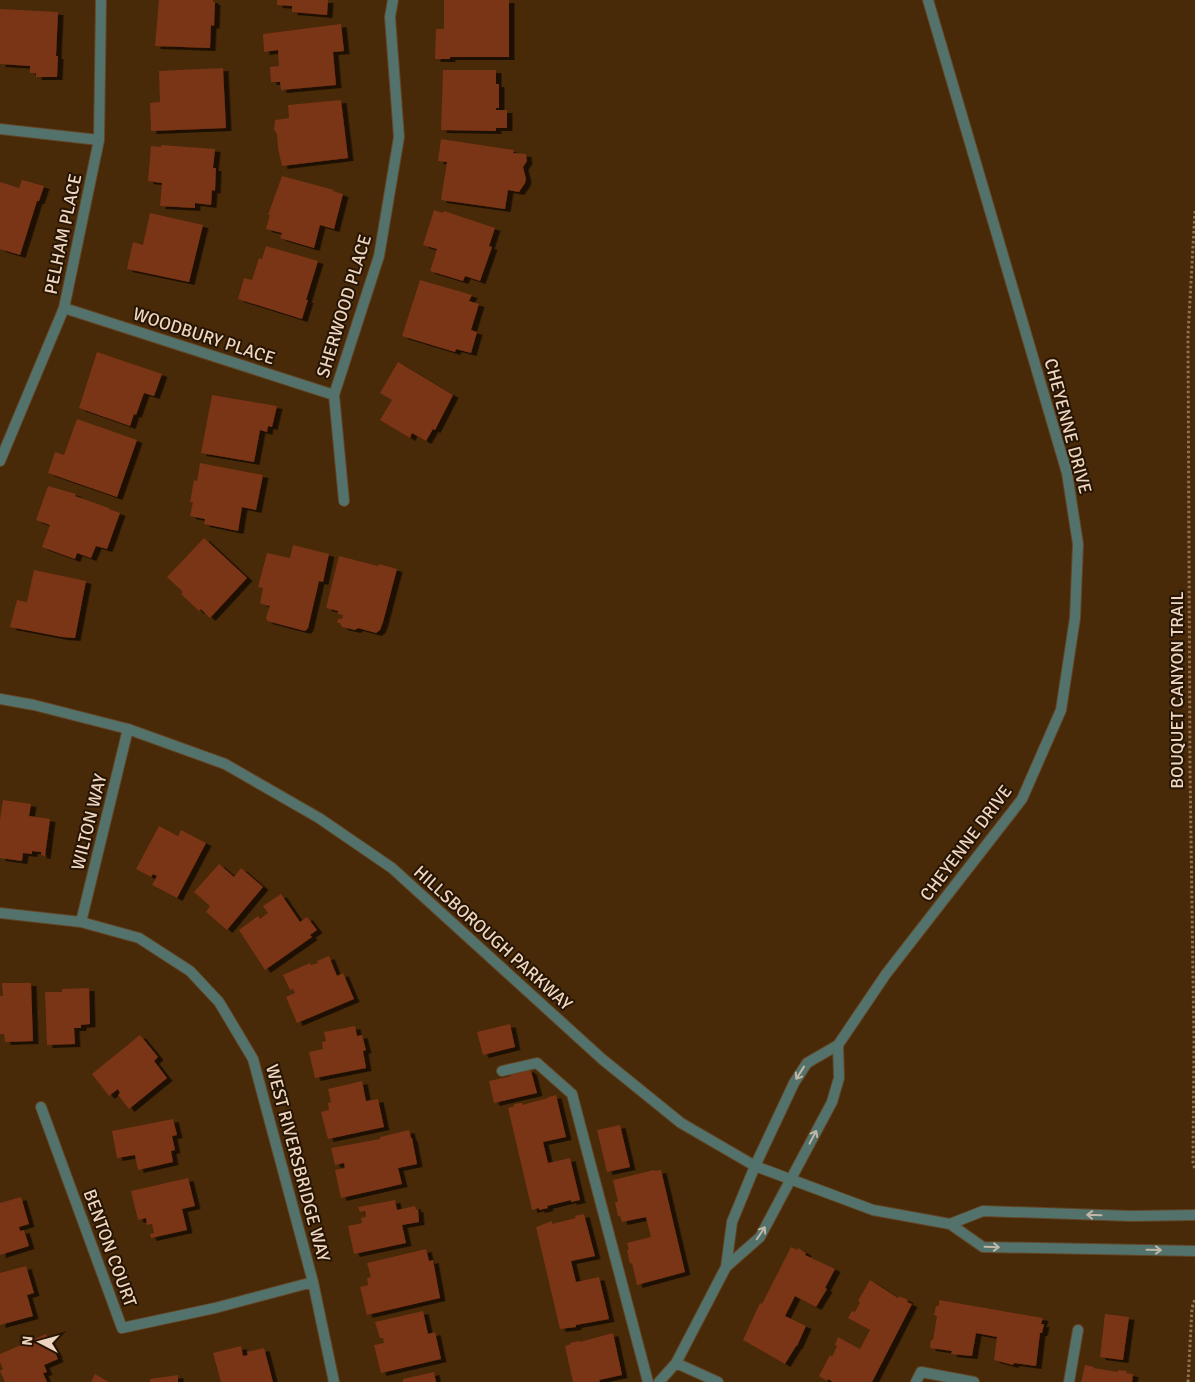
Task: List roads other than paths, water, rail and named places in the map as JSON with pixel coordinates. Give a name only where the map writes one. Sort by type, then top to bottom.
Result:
[{"type":"street","name":"PELHAM PLACE","points":[[0,461],[64,308],[99,140],[101,0]]},
{"type":"street","name":"SHERWOOD PLACE","points":[[344,501],[334,395],[379,256],[399,138],[390,17],[393,0]]},
{"type":"street","name":"CHEYENNE DRIVE","points":[[726,1267],[732,1222],[755,1166],[794,1083],[806,1063],[838,1045],[886,974],[1022,799],[1061,710],[1075,618],[1078,544],[1067,473],[928,0]]},
{"type":"street","points":[[0,130],[99,140]]},
{"type":"street","name":"WOODBURY PLACE","points":[[64,308],[334,395]]},
{"type":"street","name":"HILLSBOROUGH PARKWAY","points":[[0,699],[34,705],[128,729],[225,764],[319,818],[392,868],[602,1059],[681,1123],[755,1166],[873,1210],[950,1224],[984,1247],[1195,1251]]},
{"type":"street","name":"WILTON WAY","points":[[81,922],[128,729]]},
{"type":"street","name":"WEST RIVERSBRIDGE WAY","points":[[0,913],[81,922],[139,938],[190,971],[219,1002],[253,1059],[313,1282],[334,1382]]},
{"type":"street","points":[[659,1382],[676,1363],[726,1267],[760,1237],[832,1102],[839,1078],[838,1045]]},
{"type":"street","points":[[502,1071],[537,1063],[572,1094],[648,1382]]},
{"type":"street","name":"BENTON COURT","points":[[41,1107],[122,1328],[215,1308],[313,1282]]},
{"type":"street","points":[[950,1224],[983,1211],[1131,1216],[1195,1215]]},
{"type":"street","points":[[1069,1382],[1078,1330]]},
{"type":"street","points":[[676,1363],[718,1382]]},
{"type":"street","points":[[916,1382],[921,1372],[974,1382]]}]
